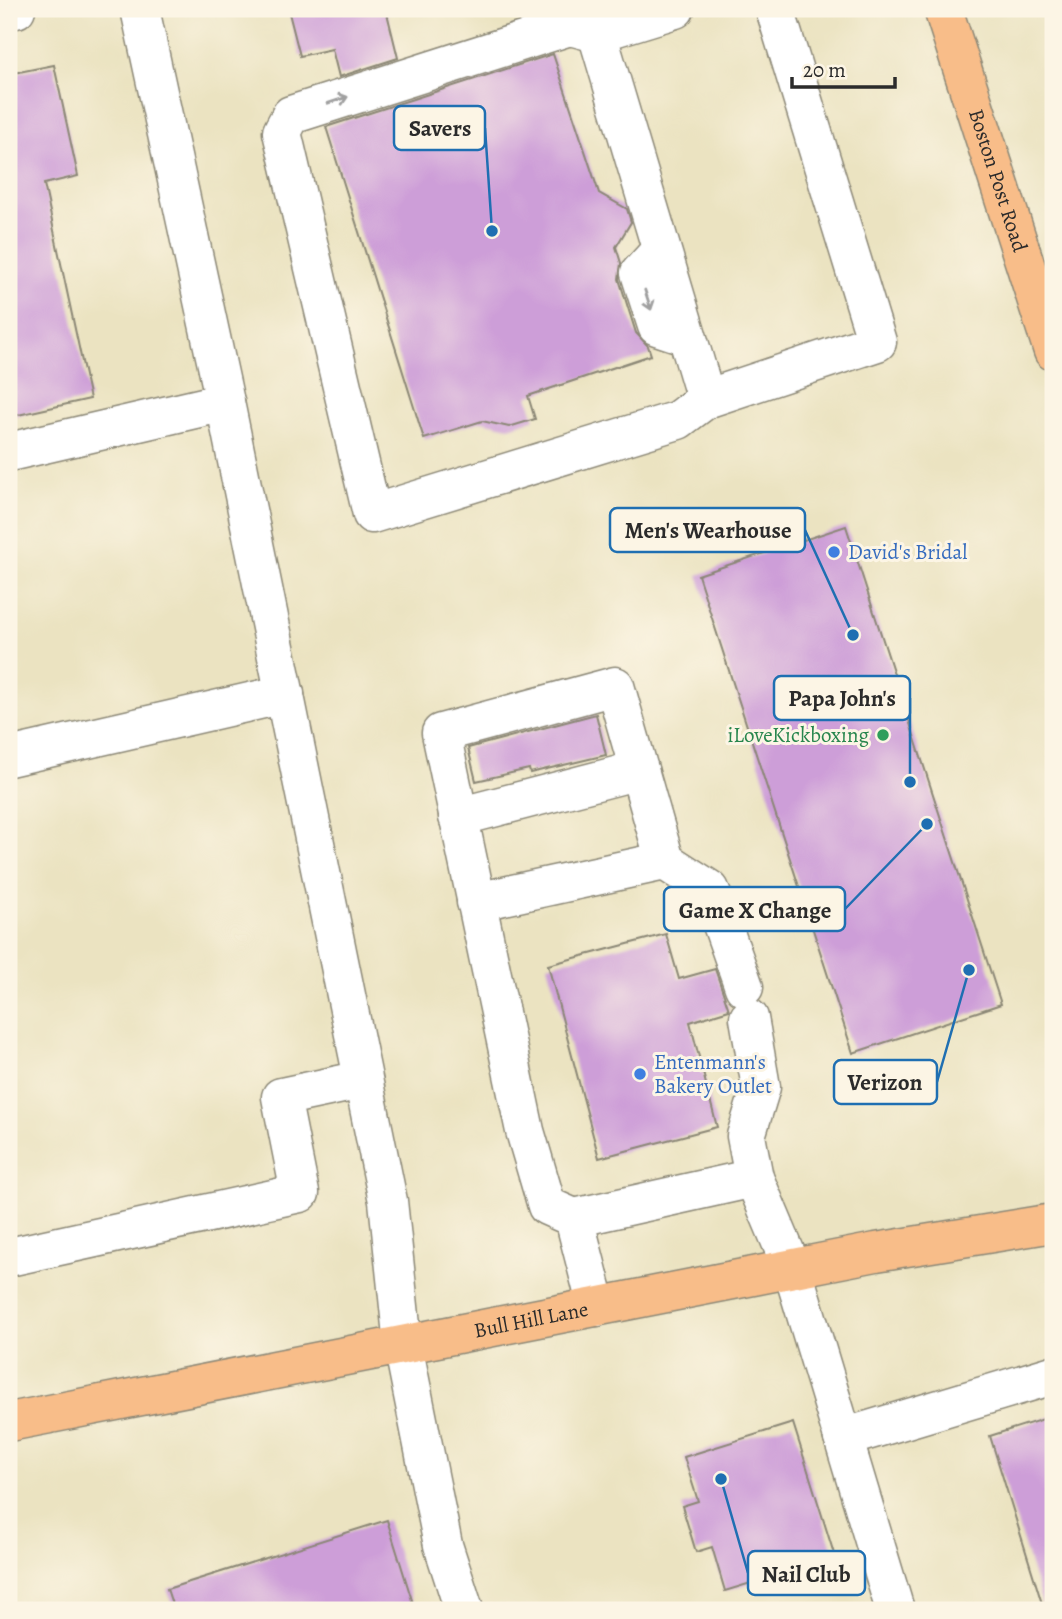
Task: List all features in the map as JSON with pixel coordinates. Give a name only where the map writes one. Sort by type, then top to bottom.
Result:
[{"type":"main road","name":"Boston Post Road","points":[[943,9],[1044,289],[1053,351]]},
{"type":"main road","name":"Bull Hill Lane","points":[[9,1422],[792,1268],[1053,1223]]},
{"type":"lane","points":[[9,10],[16,9]]},
{"type":"lane","points":[[140,9],[225,402],[388,1201],[403,1345],[443,1545],[464,1610]]},
{"type":"lane","points":[[675,9],[597,33],[570,26],[291,115],[282,132],[372,514],[678,420],[706,399],[877,342],[775,9]]},
{"type":"lane","points":[[597,33],[706,399]]},
{"type":"lane","points":[[9,452],[225,402]]},
{"type":"lane","points":[[754,1178],[575,1218],[547,1206],[526,1130],[440,733],[615,686],[665,861],[710,890],[746,1002],[761,1087],[746,1136],[754,1178],[792,1268],[895,1610]]},
{"type":"lane","points":[[9,757],[285,694]]},
{"type":"lane","points":[[458,817],[639,770]]},
{"type":"lane","points":[[477,902],[665,861]]},
{"type":"lane","points":[[9,1257],[300,1193],[281,1097],[362,1080]]},
{"type":"lane","points":[[575,1218],[597,1307]]},
{"type":"lane","points":[[843,1438],[1053,1375]]},
{"type":"building","points":[[288,9],[386,9],[398,58],[339,77],[332,49],[300,56]]},
{"type":"building","points":[[553,54],[599,193],[627,209],[631,222],[616,247],[621,263],[619,279],[636,333],[648,346],[651,355],[528,396],[535,419],[509,427],[482,421],[424,439],[326,127]]},
{"type":"building","points":[[54,65],[78,176],[44,184],[90,399],[9,417],[9,74]]},
{"type":"building","points":[[846,526],[1001,1004],[853,1053],[698,575]]},
{"type":"building","points":[[596,714],[606,755],[530,773],[529,769],[476,781],[468,748]]},
{"type":"building","name":"Entenmann's Bakery Outlet","points":[[666,934],[679,979],[715,969],[729,1010],[690,1022],[717,1127],[599,1158],[548,965]]},
{"type":"building","points":[[1053,1416],[1053,1610],[1044,1610],[990,1436]]},
{"type":"building","points":[[793,1423],[835,1557],[725,1591],[712,1547],[696,1552],[682,1506],[698,1501],[684,1457]]},
{"type":"building","points":[[387,1520],[415,1610],[174,1610],[167,1589]]},
{"type":"place","name":"Savers","points":[[492,231]]},
{"type":"place","name":"David's Bridal","points":[[834,552]]},
{"type":"place","name":"Men's Wearhouse","points":[[853,635]]},
{"type":"place","name":"iLoveKickboxing","points":[[883,735]]},
{"type":"place","name":"Papa John's","points":[[910,782]]},
{"type":"place","name":"Game X Change","points":[[927,824]]},
{"type":"place","name":"Verizon","points":[[969,970]]},
{"type":"place","name":"Entenmann's Bakery Outlet","points":[[640,1074]]},
{"type":"place","name":"Nail Club","points":[[721,1479]]}]
